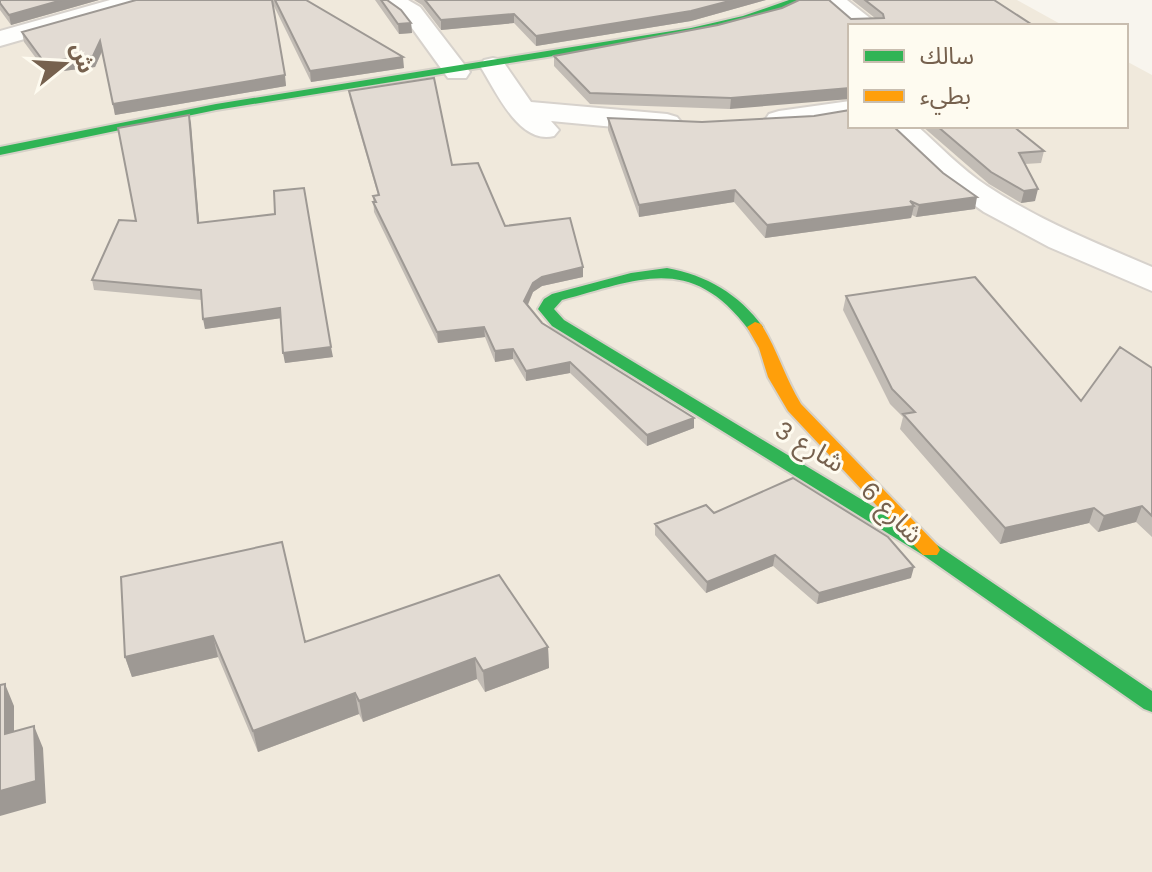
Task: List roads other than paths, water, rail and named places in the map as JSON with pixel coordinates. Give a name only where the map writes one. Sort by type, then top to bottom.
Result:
[{"type":"street","points":[[0,39],[135,0]]},
{"type":"street","points":[[391,0],[412,12],[457,72]]},
{"type":"street","points":[[5,145],[218,107],[493,66],[738,19],[798,0]]},
{"type":"street","points":[[832,0],[865,24]]},
{"type":"street","points":[[493,66],[522,110],[560,145]]},
{"type":"street","points":[[522,110],[637,123],[694,124]]},
{"type":"street","points":[[754,122],[848,110]]},
{"type":"street","points":[[901,128],[970,189],[1013,217],[1152,280]]},
{"type":"street","name":"شارع 6","points":[[665,271],[701,284],[731,302],[753,323],[767,348],[776,377],[794,407],[930,550]]},
{"type":"street","name":"شارع 3","points":[[665,271],[557,297],[549,302],[546,309],[558,323],[930,550],[1152,703]]}]
